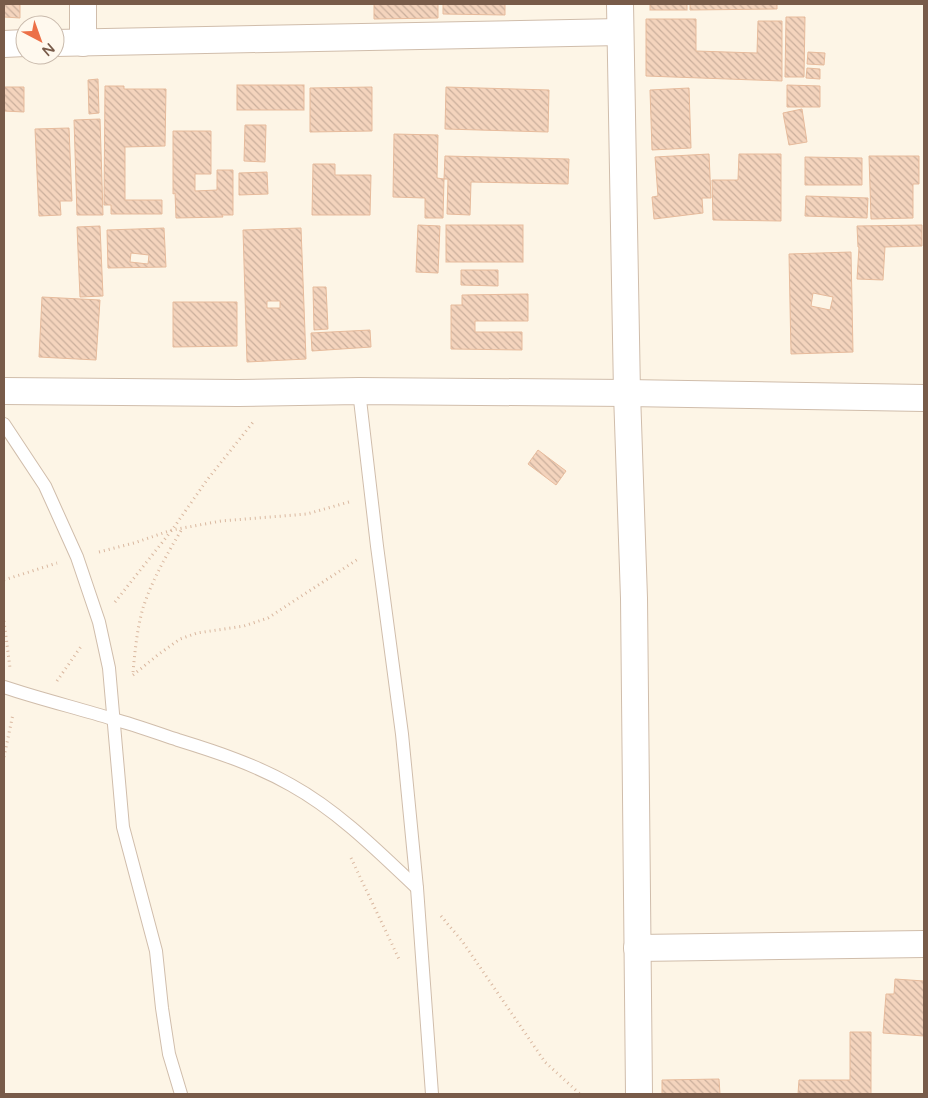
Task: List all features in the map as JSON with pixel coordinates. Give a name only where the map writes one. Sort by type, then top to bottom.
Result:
[{"type":"street","points":[[83,4],[83,43]]},
{"type":"street","points":[[620,4],[627,392],[634,598],[639,1094]]},
{"type":"street","points":[[65,43],[620,32]]},
{"type":"street","points":[[4,391],[627,392],[924,398]]},
{"type":"street","points":[[637,948],[924,944]]},
{"type":"lane","points":[[360,391],[377,546],[402,734],[417,888],[432,1094]]},
{"type":"lane","points":[[4,424],[20,446],[44,486],[77,557],[99,622],[109,668],[122,827],[156,951],[169,1054],[181,1094]]},
{"type":"lane","points":[[8,689],[112,718],[213,751],[292,785],[336,816],[417,888]]},
{"type":"path","points":[[45,700],[99,622],[172,530],[243,433],[279,392]]},
{"type":"path","points":[[4,580],[77,557],[134,543],[172,530],[221,522],[307,514],[371,495]]},
{"type":"path","points":[[133,684],[138,631],[143,608],[152,584],[182,528]]},
{"type":"path","points":[[133,675],[180,639],[197,633],[244,626],[268,618],[377,546]]},
{"type":"path","points":[[4,621],[8,689],[14,713],[4,757]]},
{"type":"path","points":[[349,854],[400,961]]},
{"type":"path","points":[[417,888],[462,941],[545,1062],[580,1094]]},
{"type":"building","points":[[4,4],[20,4],[20,15],[15,15],[15,18],[4,17]]},
{"type":"building","points":[[374,4],[438,4],[438,18],[374,19]]},
{"type":"building","points":[[443,4],[505,4],[505,15],[443,14]]},
{"type":"building","points":[[650,4],[687,4],[687,10],[650,10]]},
{"type":"building","points":[[690,4],[777,4],[777,9],[690,10]]},
{"type":"building","points":[[786,17],[805,17],[804,77],[785,77]]},
{"type":"building","points":[[646,19],[696,19],[696,51],[757,53],[758,21],[782,21],[782,81],[646,76]]},
{"type":"building","points":[[808,52],[825,53],[824,65],[807,64]]},
{"type":"building","points":[[807,68],[820,69],[820,79],[806,78]]},
{"type":"building","points":[[98,79],[99,113],[89,114],[88,80]]},
{"type":"building","points":[[237,85],[304,85],[304,110],[237,110]]},
{"type":"building","points":[[787,85],[820,86],[820,107],[787,107]]},
{"type":"building","points":[[105,86],[124,86],[124,89],[166,89],[165,146],[125,147],[125,200],[162,200],[162,214],[111,214],[111,205],[104,205]]},
{"type":"building","points":[[4,87],[24,87],[24,112],[4,111]]},
{"type":"building","points":[[372,87],[372,131],[310,132],[310,88]]},
{"type":"building","points":[[446,87],[549,90],[548,132],[445,129]]},
{"type":"building","points":[[689,88],[691,148],[652,150],[650,90]]},
{"type":"building","points":[[802,109],[807,142],[789,145],[783,113]]},
{"type":"building","points":[[100,119],[103,215],[77,215],[74,120]]},
{"type":"building","points":[[245,125],[266,125],[265,162],[244,161]]},
{"type":"building","points":[[69,128],[72,201],[60,201],[61,215],[39,216],[35,129]]},
{"type":"building","points":[[173,131],[211,131],[211,174],[195,174],[195,191],[217,190],[217,170],[233,170],[233,215],[176,218],[175,193],[173,194]]},
{"type":"building","points":[[394,134],[438,135],[437,178],[444,179],[443,218],[425,218],[425,198],[393,197]]},
{"type":"building","points":[[709,154],[711,198],[702,198],[703,213],[654,219],[652,197],[658,196],[655,157]]},
{"type":"building","points":[[739,154],[781,154],[781,221],[713,220],[712,180],[738,180]]},
{"type":"building","points":[[445,156],[569,159],[568,184],[471,182],[470,215],[447,214],[448,179],[444,179]]},
{"type":"building","points":[[869,156],[919,156],[919,184],[913,184],[913,218],[871,219]]},
{"type":"building","points":[[805,157],[862,158],[862,185],[805,185]]},
{"type":"building","points":[[313,164],[335,164],[335,175],[371,175],[370,215],[312,215]]},
{"type":"building","points":[[267,172],[268,194],[239,195],[239,173]]},
{"type":"building","points":[[806,196],[868,198],[867,218],[805,216]]},
{"type":"building","points":[[418,225],[440,226],[438,273],[416,272]]},
{"type":"building","points":[[446,225],[523,225],[523,262],[446,262]]},
{"type":"building","points":[[922,225],[922,246],[885,247],[883,280],[857,279],[859,247],[857,226]]},
{"type":"building","points":[[100,226],[103,296],[80,297],[77,227]]},
{"type":"building","points":[[164,228],[166,267],[108,268],[107,230]],"holes":[[[131,253],[149,255],[148,264],[130,262]]]},
{"type":"building","points":[[301,228],[306,359],[247,362],[243,230]],"holes":[[[267,301],[280,301],[280,308],[267,308]]]},
{"type":"building","points":[[851,252],[853,352],[791,354],[789,254]],"holes":[[[813,293],[833,297],[830,310],[811,306]]]},
{"type":"building","points":[[461,270],[498,270],[498,286],[461,285]]},
{"type":"building","points":[[313,287],[326,287],[328,329],[314,330]]},
{"type":"building","points":[[528,294],[528,321],[475,321],[475,332],[522,332],[522,350],[451,349],[451,305],[462,305],[462,295]]},
{"type":"building","points":[[42,297],[100,300],[96,360],[39,357]]},
{"type":"building","points":[[173,302],[237,302],[237,346],[173,347]]},
{"type":"building","points":[[370,330],[371,347],[312,351],[311,333]]},
{"type":"building","points":[[538,450],[566,471],[556,485],[528,464]]},
{"type":"building","points":[[895,979],[924,981],[924,1036],[883,1033],[886,994],[894,994]]},
{"type":"building","points":[[850,1032],[871,1032],[871,1094],[798,1094],[799,1080],[850,1080]]},
{"type":"building","points":[[719,1079],[720,1094],[662,1094],[662,1080]]}]
